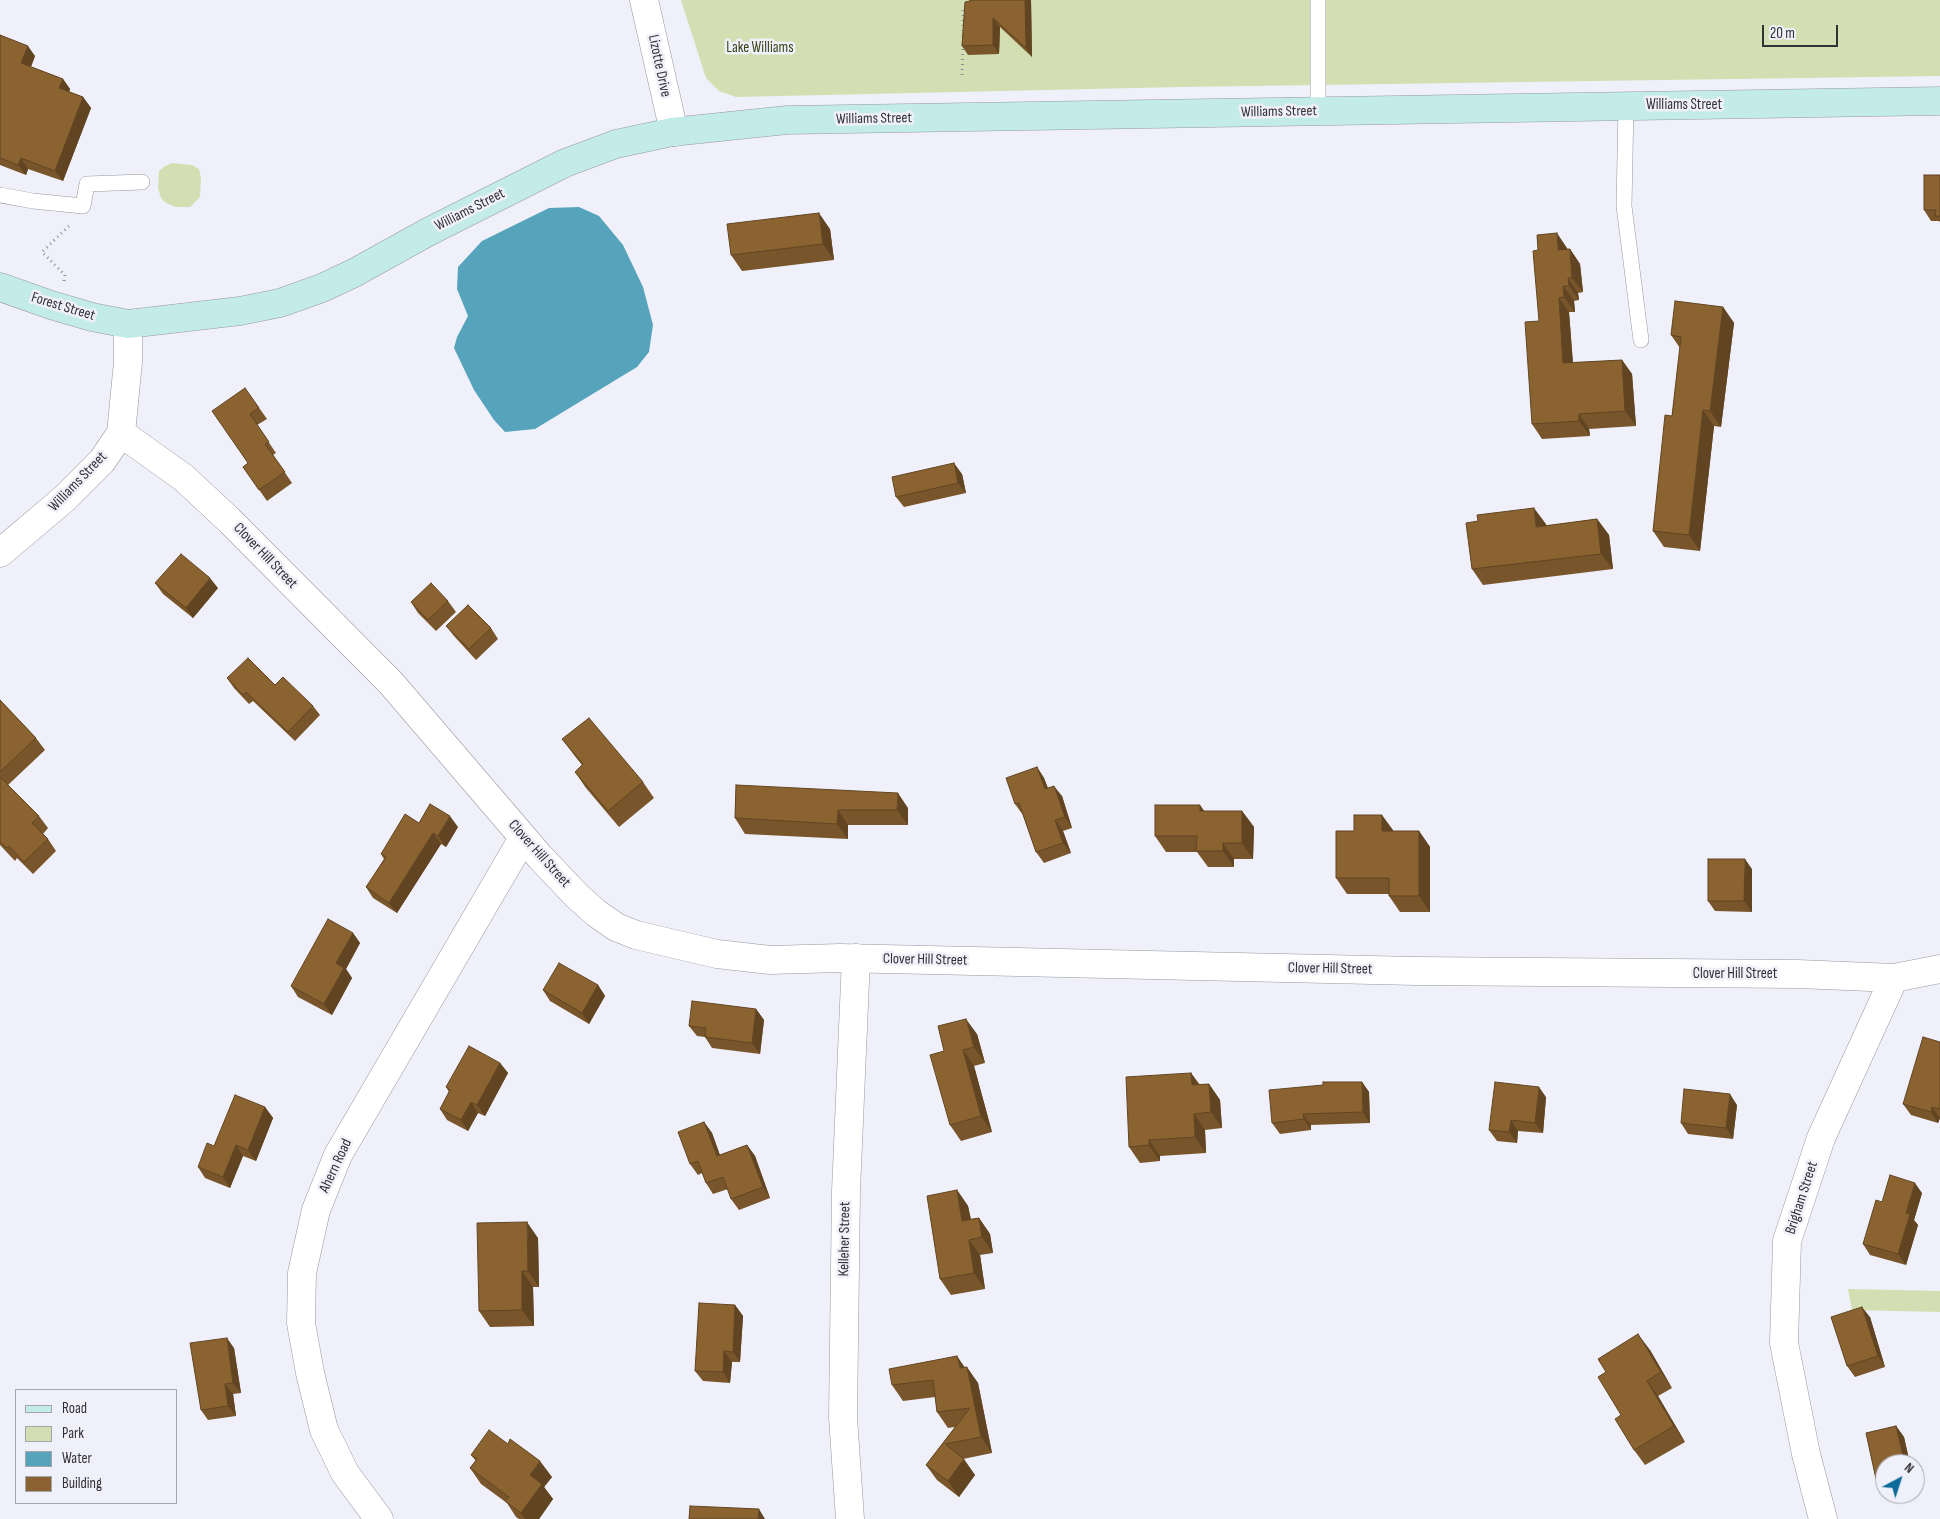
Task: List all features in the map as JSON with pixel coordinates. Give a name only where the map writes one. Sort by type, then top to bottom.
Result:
[{"type":"main road","name":"Williams Street","points":[[128,324],[240,311],[280,303],[322,288],[565,162],[616,144],[674,132],[787,120],[1940,101]]},
{"type":"main road","name":"Forest Street","points":[[0,287],[92,317],[128,324]]},
{"type":"street","name":"Lizotte Drive","points":[[644,0],[674,132]]},
{"type":"street","name":"Williams Street","points":[[0,553],[64,500],[102,461],[121,433],[128,362],[128,324]]},
{"type":"street","name":"Clover Hill Street","points":[[121,433],[184,478],[251,541],[391,683],[523,838],[571,890],[596,913],[616,927],[636,935],[736,957],[770,960],[856,958],[1416,971],[1798,974],[1894,978],[1940,969]]},
{"type":"street","name":"Ahern Road","points":[[379,1519],[345,1473],[324,1430],[310,1374],[301,1323],[302,1273],[316,1210],[338,1155],[523,838]]},
{"type":"street","name":"Kelleher Street","points":[[850,1519],[844,1417],[845,1211],[856,958]]},
{"type":"street","name":"Brigham Street","points":[[1823,1519],[1806,1454],[1784,1344],[1787,1240],[1821,1138],[1894,978]]},
{"type":"lane","points":[[1318,0],[1318,111]]},
{"type":"lane","points":[[1626,105],[1624,206],[1640,340]]},
{"type":"lane","points":[[0,195],[83,206],[87,184],[142,182]]},
{"type":"path","points":[[962,76],[963,9],[971,0]]},
{"type":"path","points":[[64,281],[65,275],[42,252],[70,226],[74,205]]},
{"type":"green space","name":"Lake Williams","points":[[681,0],[1940,0],[1940,76],[1180,87],[736,97],[719,91],[706,78]]},
{"type":"green space","points":[[172,163],[192,165],[199,169],[201,178],[200,197],[190,207],[176,207],[166,203],[161,198],[158,188],[159,171]]},
{"type":"green space","points":[[1848,1289],[1940,1291],[1940,1312],[1852,1310]]},
{"type":"water","points":[[579,207],[599,216],[623,245],[643,287],[653,325],[649,352],[637,367],[535,429],[505,432],[494,420],[474,390],[454,348],[457,337],[468,316],[457,289],[458,267],[482,241],[549,208]]},
{"type":"building","points":[[970,0],[1025,0],[1026,48],[993,18],[993,45],[962,46],[965,2]]},
{"type":"building","points":[[0,35],[28,46],[21,63],[63,79],[59,88],[83,97],[55,171],[21,158],[18,165],[0,158]]},
{"type":"building","points":[[1924,175],[1940,175],[1940,216],[1935,216],[1936,210],[1924,210]]},
{"type":"building","points":[[819,213],[823,244],[731,255],[727,224]]},
{"type":"building","points":[[1557,233],[1558,250],[1570,249],[1572,278],[1568,278],[1569,286],[1563,286],[1564,297],[1559,298],[1563,363],[1622,360],[1625,411],[1579,414],[1579,421],[1532,424],[1525,322],[1539,321],[1533,251],[1538,250],[1537,235]]},
{"type":"building","points":[[1675,301],[1723,307],[1710,411],[1703,410],[1689,535],[1653,531],[1665,415],[1672,416],[1681,337],[1671,335]]},
{"type":"building","points":[[245,388],[259,408],[250,414],[269,442],[265,444],[285,472],[259,490],[243,467],[248,463],[212,411]]},
{"type":"building","points":[[954,463],[958,483],[896,497],[892,477]]},
{"type":"building","points":[[1534,508],[1536,527],[1597,519],[1601,554],[1472,569],[1466,523],[1478,521],[1477,515]]},
{"type":"building","points":[[181,554],[210,578],[186,608],[155,583]]},
{"type":"building","points":[[431,583],[448,601],[428,620],[411,602]]},
{"type":"building","points":[[468,605],[491,628],[469,649],[446,626]]},
{"type":"building","points":[[248,658],[275,685],[283,677],[313,706],[288,732],[246,692],[243,695],[227,678]]},
{"type":"building","points":[[0,700],[36,738],[0,772]]},
{"type":"building","points":[[589,718],[643,782],[608,811],[575,772],[583,764],[562,739]]},
{"type":"building","points":[[1037,767],[1045,789],[1054,786],[1065,817],[1055,820],[1063,843],[1036,852],[1019,803],[1015,804],[1006,778]]},
{"type":"building","points":[[0,777],[39,816],[32,823],[48,839],[24,862],[9,846],[7,848],[0,842]]},
{"type":"building","points":[[736,785],[898,793],[897,810],[838,810],[837,824],[735,818]]},
{"type":"building","points":[[430,804],[450,816],[438,836],[433,833],[389,903],[366,887],[386,857],[381,854],[405,814],[419,823]]},
{"type":"building","points":[[1155,805],[1200,805],[1200,811],[1242,811],[1242,843],[1223,843],[1223,851],[1196,851],[1197,836],[1155,836]]},
{"type":"building","points":[[1354,815],[1382,815],[1382,831],[1419,831],[1419,896],[1389,896],[1389,878],[1336,878],[1336,831],[1354,831]]},
{"type":"building","points":[[1708,859],[1745,859],[1744,901],[1708,901]]},
{"type":"building","points":[[328,919],[353,933],[336,963],[344,968],[324,1004],[291,986]]},
{"type":"building","points":[[559,963],[598,985],[582,1013],[543,990]]},
{"type":"building","points":[[692,1001],[756,1009],[752,1043],[705,1037],[706,1028],[689,1026]]},
{"type":"building","points":[[966,1019],[974,1047],[963,1050],[981,1116],[950,1125],[930,1055],[944,1051],[938,1026]]},
{"type":"building","points":[[1923,1037],[1940,1042],[1940,1109],[1932,1107],[1931,1112],[1903,1104]]},
{"type":"building","points":[[469,1046],[500,1063],[477,1105],[471,1102],[461,1120],[440,1109],[450,1090],[446,1087]]},
{"type":"building","points":[[1191,1073],[1192,1085],[1209,1084],[1211,1112],[1194,1114],[1195,1137],[1149,1140],[1149,1145],[1129,1147],[1126,1077]]},
{"type":"building","points":[[1323,1082],[1362,1082],[1363,1112],[1303,1114],[1304,1119],[1272,1123],[1269,1090],[1323,1085]]},
{"type":"building","points":[[1495,1082],[1539,1087],[1535,1123],[1511,1120],[1509,1132],[1489,1130]]},
{"type":"building","points":[[1684,1089],[1730,1094],[1726,1128],[1681,1123]]},
{"type":"building","points":[[235,1095],[265,1107],[248,1150],[236,1145],[223,1177],[198,1167],[207,1143],[214,1146]]},
{"type":"building","points":[[704,1122],[717,1156],[747,1145],[763,1187],[731,1199],[723,1177],[706,1183],[698,1161],[690,1164],[678,1132]]},
{"type":"building","points":[[1890,1175],[1915,1183],[1906,1213],[1910,1214],[1898,1254],[1863,1244],[1876,1200],[1882,1202]]},
{"type":"building","points":[[957,1190],[962,1221],[979,1218],[982,1237],[969,1240],[974,1273],[940,1279],[927,1196]]},
{"type":"building","points":[[527,1222],[528,1271],[522,1271],[522,1310],[479,1311],[477,1223]]},
{"type":"building","points":[[699,1303],[735,1305],[733,1352],[724,1351],[723,1372],[695,1371]]},
{"type":"building","points":[[1862,1307],[1878,1356],[1847,1366],[1831,1317]]},
{"type":"building","points":[[1638,1334],[1661,1372],[1647,1381],[1674,1426],[1634,1450],[1615,1419],[1621,1415],[1598,1377],[1606,1372],[1598,1359]]},
{"type":"building","points":[[227,1338],[233,1383],[225,1384],[228,1406],[201,1410],[190,1343]]},
{"type":"building","points":[[957,1356],[960,1368],[967,1367],[981,1437],[945,1444],[964,1459],[948,1481],[926,1465],[970,1408],[937,1412],[933,1380],[892,1385],[889,1369]]},
{"type":"building","points":[[1896,1426],[1903,1454],[1875,1454],[1875,1474],[1866,1433]]},
{"type":"building","points":[[489,1430],[508,1444],[510,1439],[540,1461],[530,1475],[542,1484],[521,1513],[505,1501],[509,1497],[470,1468],[477,1459],[471,1455]]},
{"type":"building","points":[[690,1506],[759,1509],[758,1519],[689,1519]]}]
